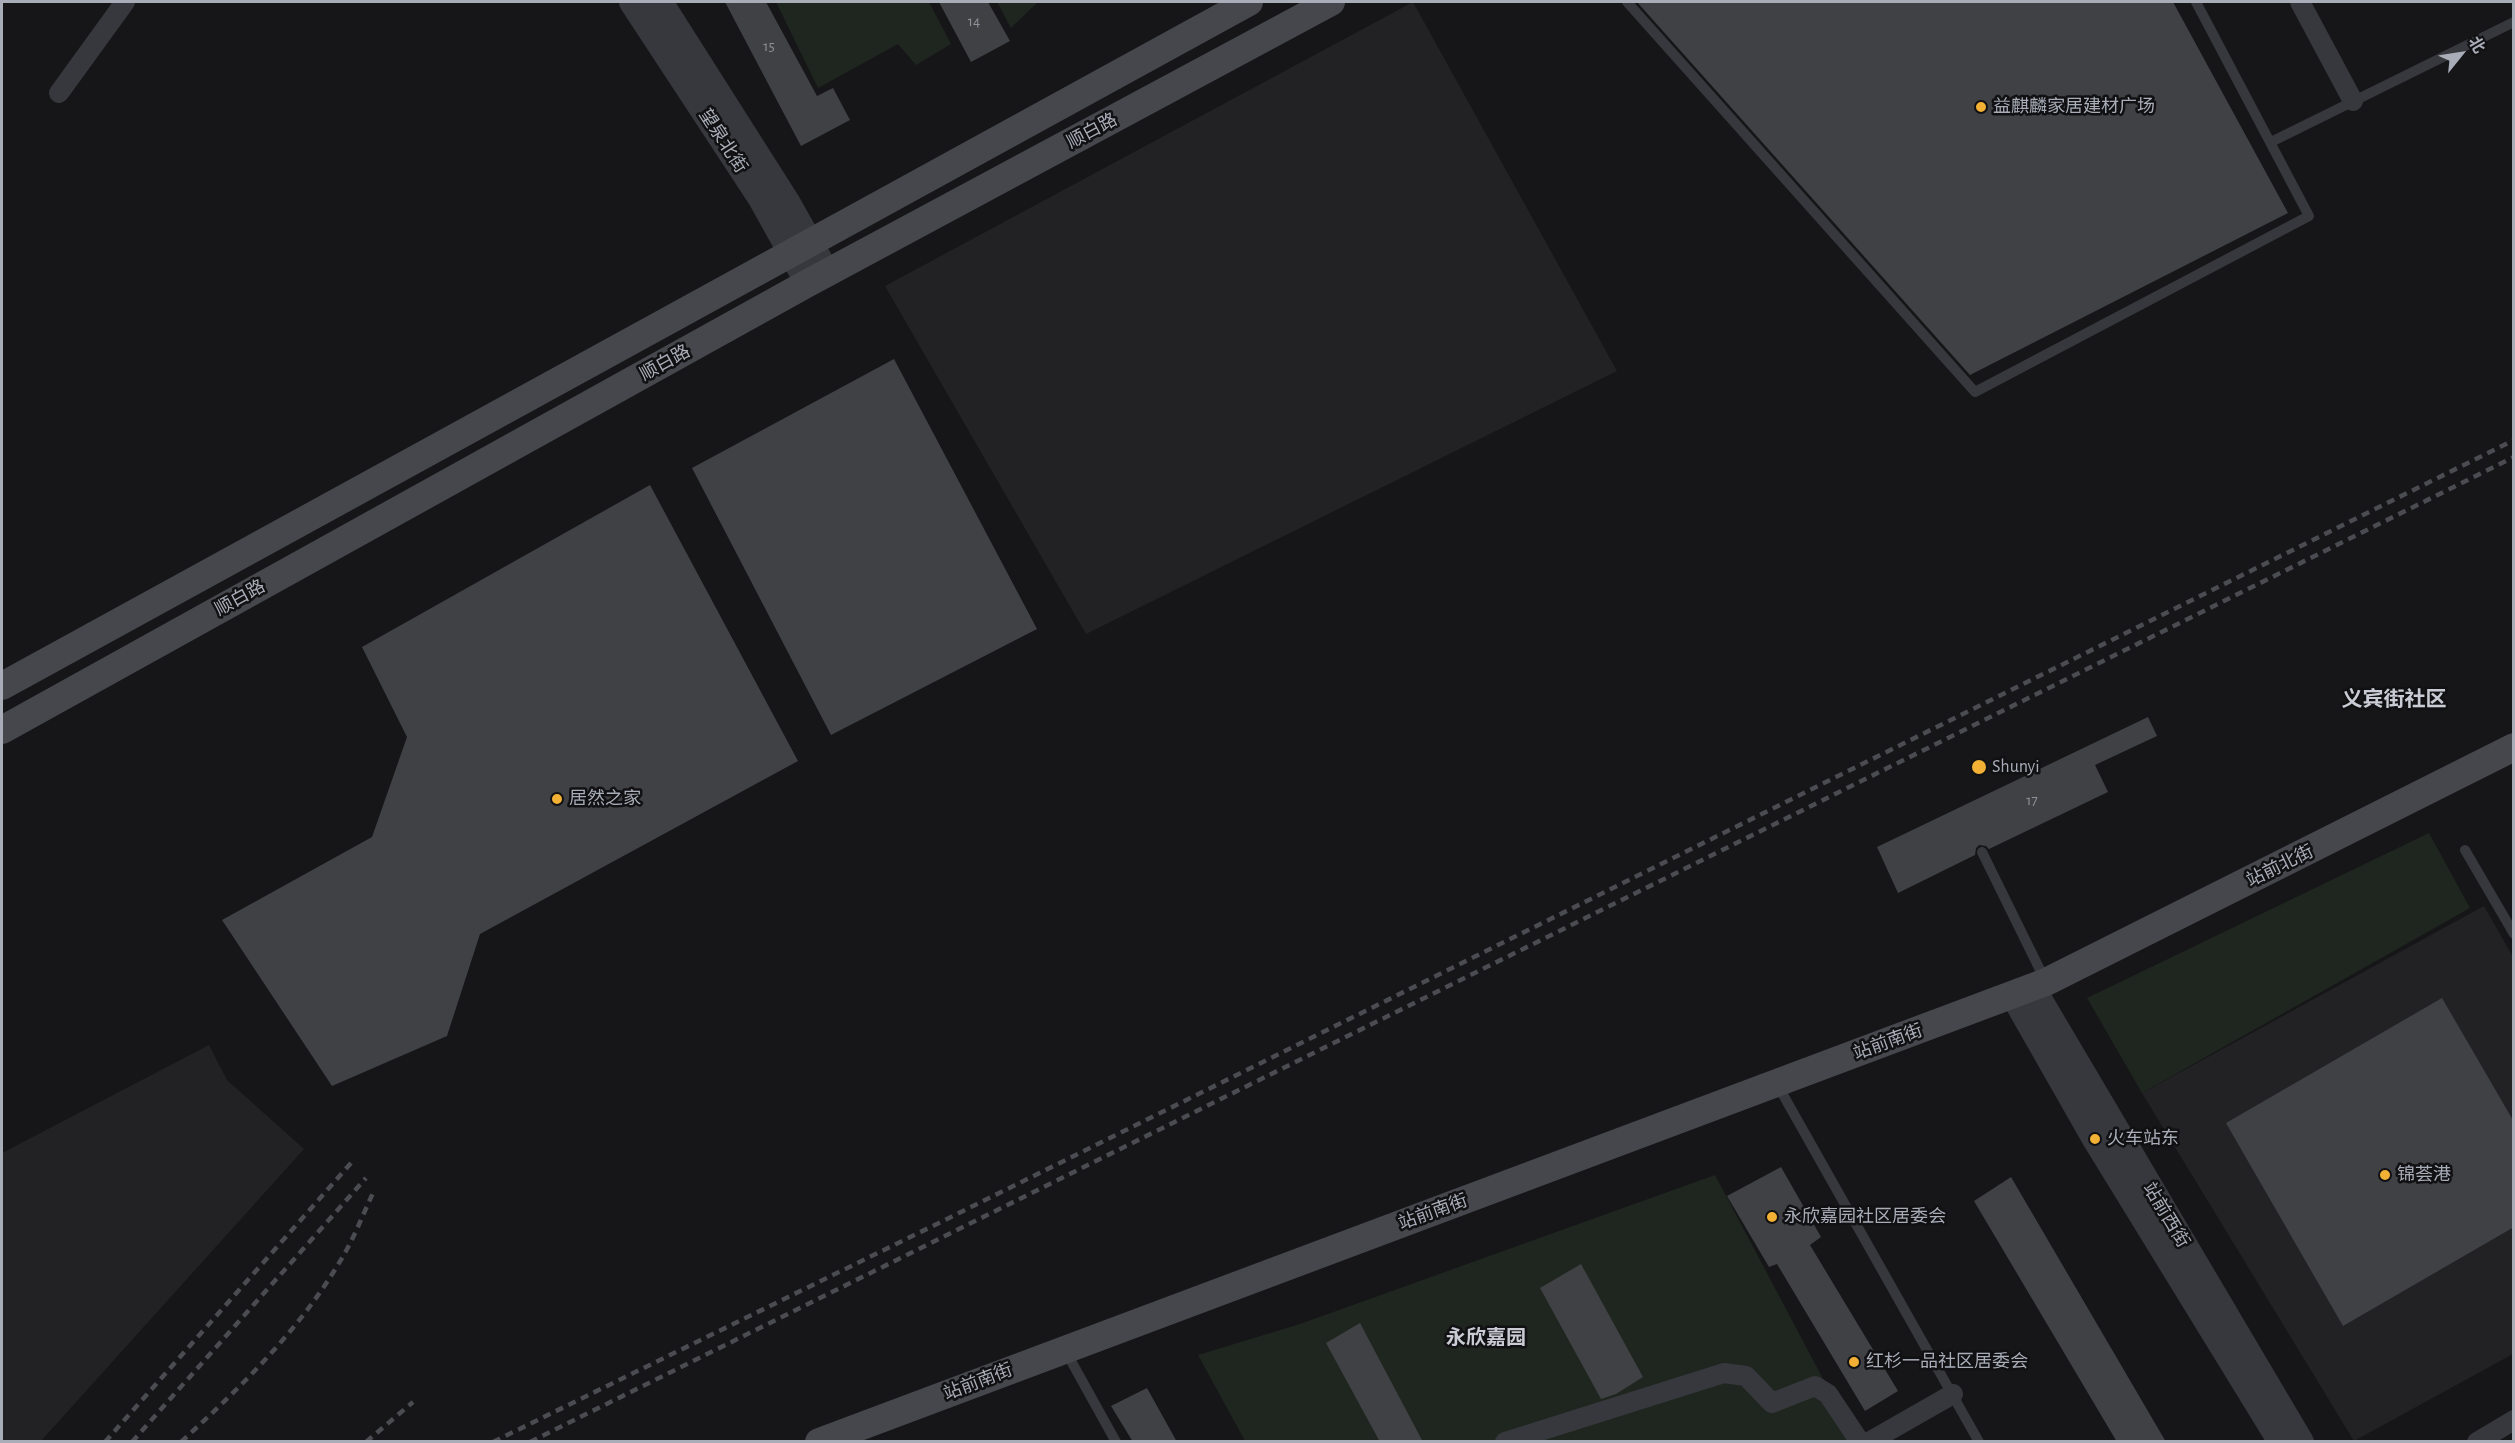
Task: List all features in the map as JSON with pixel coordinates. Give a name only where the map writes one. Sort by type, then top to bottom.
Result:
[{"type":"main road","name":"顺白路","points":[[2,686],[1249,2]]},
{"type":"main road","name":"顺白路","points":[[2,730],[818,278],[1331,2]]},
{"type":"main road","name":"站前北街","points":[[2030,988],[2514,747]]},
{"type":"main road","name":"站前南街","points":[[819,1442],[2030,988]]},
{"type":"street","points":[[59,93],[125,2]]},
{"type":"street","name":"望泉北街","points":[[632,2],[760,197],[800,248],[818,278]]},
{"type":"street","name":"望泉北街","points":[[660,2],[787,201],[800,248]]},
{"type":"street","points":[[2300,2],[2353,101]]},
{"type":"street","name":"站前西街","points":[[2030,988],[2096,1139],[2280,1442]]},
{"type":"street","name":"站前西街","points":[[2030,988],[2301,1442]]},
{"type":"street","points":[[1505,1442],[1724,1373],[1746,1376],[1772,1403],[1815,1386],[1828,1394],[1860,1442]]},
{"type":"street","points":[[1869,1442],[1953,1395]]},
{"type":"street","points":[[2477,1442],[2514,1420]]},
{"type":"lane","points":[[1627,2],[1975,392],[2309,216],[2196,2]]},
{"type":"lane","points":[[2271,142],[2514,22]]},
{"type":"lane","points":[[2465,850],[2514,934]]},
{"type":"lane","points":[[1982,852],[2030,988]]},
{"type":"lane","points":[[1777,1083],[1979,1442]]},
{"type":"lane","points":[[1065,1349],[1116,1442]]},
{"type":"shaded area","points":[[776,2],[929,2],[951,44],[916,65],[898,44],[818,88]]},
{"type":"shaded area","points":[[997,2],[1038,2],[1011,28]]},
{"type":"shaded area","points":[[1413,2],[1617,371],[1086,634],[885,286]]},
{"type":"shaded area","points":[[2429,833],[2470,908],[2142,1093],[2087,998]]},
{"type":"shaded area","name":"锦荟港","points":[[2484,906],[2513,957],[2513,1354],[2354,1441],[2142,1093]]},
{"type":"shaded area","points":[[209,1045],[227,1080],[304,1149],[41,1441],[2,1441],[2,1153]]},
{"type":"shaded area","points":[[1715,1175],[1856,1441],[1245,1441],[1198,1355],[1300,1324]]},
{"type":"building","points":[[725,2],[766,2],[817,96],[833,88],[850,120],[801,146]]},
{"type":"building","points":[[939,2],[988,2],[1010,41],[971,62]]},
{"type":"building","name":"益麒麟家居建材广场","points":[[1637,2],[2173,2],[2288,213],[1970,375]]},
{"type":"building","points":[[894,359],[1037,629],[831,735],[692,468]]},
{"type":"building","name":"居然之家","points":[[650,485],[798,761],[480,934],[447,1036],[332,1086],[222,920],[372,837],[407,737],[362,647]]},
{"type":"building","points":[[2148,717],[2157,736],[2095,765],[2108,792],[1989,849],[1979,845],[1975,855],[1898,893],[1877,847]]},
{"type":"building","name":"锦荟港","points":[[2442,998],[2514,1122],[2514,1227],[2343,1326],[2226,1123]]},
{"type":"building","points":[[1781,1167],[1821,1237],[1810,1245],[1898,1391],[1865,1411],[1777,1264],[1769,1267],[1727,1196]]},
{"type":"building","points":[[2011,1177],[2166,1442],[2117,1442],[1974,1201]]},
{"type":"building","points":[[1581,1264],[1643,1377],[1616,1394],[1601,1399],[1540,1288]]},
{"type":"building","points":[[1360,1323],[1423,1442],[1380,1442],[1326,1343]]},
{"type":"building","points":[[1147,1388],[1177,1442],[1133,1442],[1111,1406]]},
{"type":"railway","points":[[493,1442],[947,1219],[2514,440]]},
{"type":"railway","points":[[530,1442],[2514,457]]},
{"type":"railway","points":[[105,1442],[351,1163]]},
{"type":"railway","points":[[132,1442],[366,1178]]},
{"type":"railway","points":[[181,1442],[250,1376],[292,1329],[346,1251],[373,1193]]},
{"type":"railway","points":[[366,1442],[413,1402]]},
{"type":"place","name":"益麒麟家居建材广场","points":[[1981,107]]},
{"type":"place","name":"Shunyi","points":[[1979,767]]},
{"type":"place","name":"居然之家","points":[[557,799]]},
{"type":"place","name":"火车站东","points":[[2095,1139]]},
{"type":"place","name":"锦荟港","points":[[2385,1175]]},
{"type":"place","name":"永欣嘉园社区居委会","points":[[1772,1217]]},
{"type":"place","name":"红杉一品社区居委会","points":[[1854,1362]]},
{"type":"district","name":"义宾街社区","points":[[2394,700]]},
{"type":"district","name":"永欣嘉园","points":[[1486,1338]]}]
